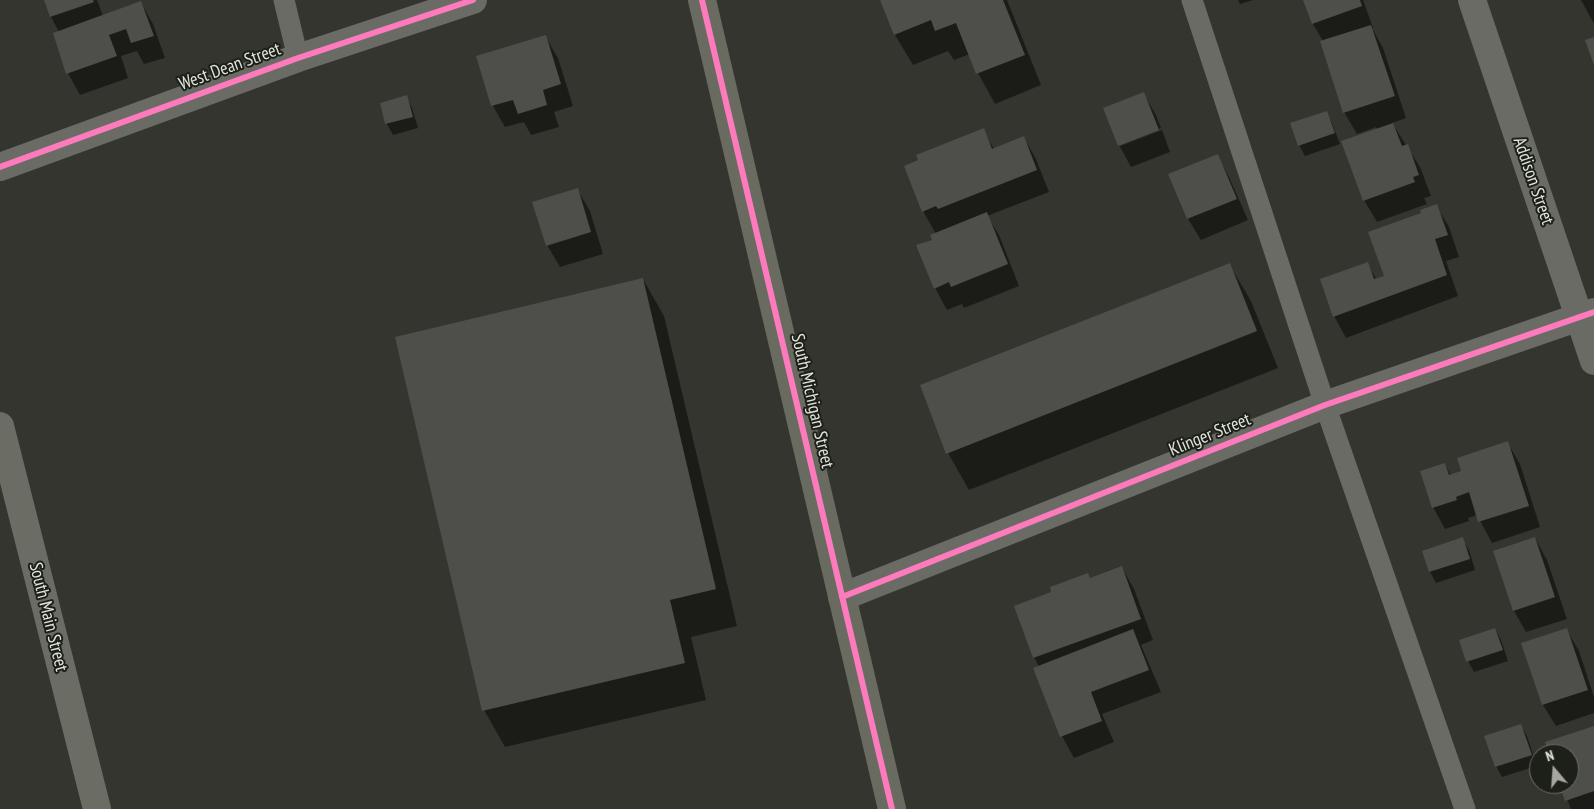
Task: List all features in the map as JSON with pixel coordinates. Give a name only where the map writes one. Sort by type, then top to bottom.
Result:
[{"type":"main road","name":"South Michigan Street","points":[[702,0],[892,809]]},
{"type":"main road","name":"South Main Street","points":[[0,426],[97,809]]},
{"type":"street","name":"West Dean Street","points":[[0,167],[298,58],[473,0]]},
{"type":"street","name":"Addison Street","points":[[1472,0],[1586,315],[1594,361]]},
{"type":"street","name":"Klinger Street","points":[[842,597],[1326,406],[1586,315]]},
{"type":"lane","points":[[284,0],[298,58]]},
{"type":"lane","points":[[1192,0],[1326,406],[1465,809]]},
{"type":"building","points":[[44,0],[93,0],[94,2],[50,17]]},
{"type":"building","points":[[880,0],[1003,0],[1025,55],[976,74],[956,23],[935,31],[931,20],[894,35]]},
{"type":"building","points":[[1303,0],[1360,0],[1362,6],[1312,24]]},
{"type":"building","points":[[141,1],[154,36],[131,43],[126,29],[109,35],[117,56],[66,74],[53,33]]},
{"type":"building","points":[[1371,25],[1395,96],[1343,113],[1320,41]]},
{"type":"building","points":[[546,35],[561,84],[543,90],[547,105],[518,114],[513,100],[491,106],[476,56]]},
{"type":"building","points":[[1594,37],[1594,65],[1585,40]]},
{"type":"building","points":[[1144,92],[1159,130],[1118,146],[1103,108]]},
{"type":"building","points":[[407,95],[413,117],[385,124],[380,103]]},
{"type":"building","points":[[1327,111],[1335,133],[1298,146],[1290,123]]},
{"type":"building","points":[[1393,123],[1402,146],[1408,144],[1419,175],[1413,177],[1415,182],[1363,201],[1341,141]]},
{"type":"building","points":[[984,128],[992,149],[1024,136],[1037,170],[938,209],[936,206],[922,212],[904,166],[918,160],[916,155]]},
{"type":"building","points":[[1218,154],[1237,199],[1187,219],[1168,174]]},
{"type":"building","points":[[578,188],[591,232],[546,246],[532,202]]},
{"type":"building","points":[[1437,204],[1448,235],[1435,239],[1447,275],[1333,317],[1320,279],[1368,262],[1374,279],[1384,276],[1368,232],[1421,213],[1420,210]]},
{"type":"building","points":[[987,212],[1008,264],[951,287],[949,282],[934,289],[916,245],[932,240],[930,235]]},
{"type":"building","points":[[1230,263],[1257,331],[946,454],[920,385]]},
{"type":"building","points":[[643,278],[716,589],[670,600],[685,663],[482,711],[395,337]]},
{"type":"building","points":[[1508,441],[1529,506],[1478,522],[1469,492],[1456,497],[1457,500],[1432,508],[1420,471],[1445,463],[1449,475],[1461,471],[1457,458]]},
{"type":"building","points":[[1463,537],[1470,559],[1429,572],[1422,551]]},
{"type":"building","points":[[1535,537],[1555,597],[1513,611],[1493,551]]},
{"type":"building","points":[[1122,566],[1141,619],[1033,658],[1014,606],[1051,592],[1050,587],[1088,573],[1090,578]]},
{"type":"building","points":[[1495,628],[1503,650],[1466,662],[1459,640]]},
{"type":"building","points":[[1567,628],[1588,690],[1542,705],[1521,643]]},
{"type":"building","points":[[1133,629],[1149,670],[1091,692],[1102,721],[1060,737],[1033,668]]},
{"type":"building","points":[[1521,724],[1529,747],[1529,756],[1495,767],[1484,736]]},
{"type":"building","points":[[1594,726],[1594,791],[1565,801],[1563,794],[1579,794],[1579,744],[1546,744],[1545,742]]},
{"type":"cycle path","points":[[0,167],[298,58],[473,0]]},
{"type":"cycle path","points":[[702,0],[892,809]]},
{"type":"cycle path","points":[[842,597],[1325,405],[1594,312]]}]
